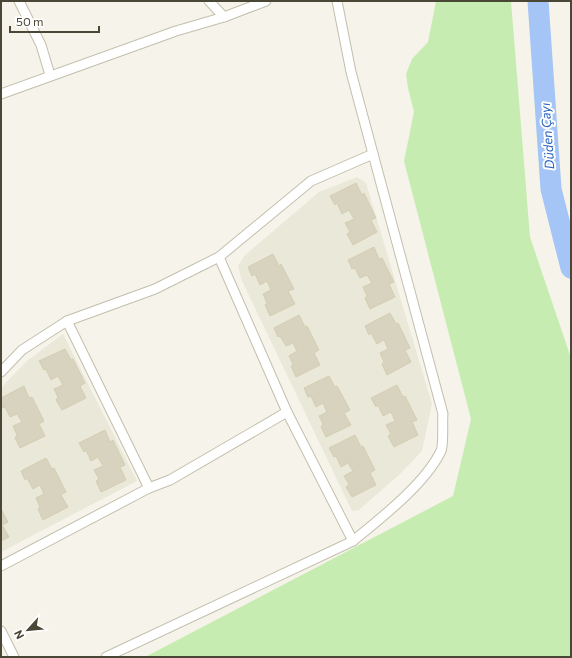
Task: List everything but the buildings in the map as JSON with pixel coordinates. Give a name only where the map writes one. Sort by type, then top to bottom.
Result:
[{"type":"street","points":[[19,1],[41,45],[50,75]]},
{"type":"street","points":[[209,1],[224,17]]},
{"type":"street","points":[[1,94],[50,75],[176,31],[224,17],[266,1]]},
{"type":"street","points":[[106,657],[353,540],[385,515],[413,488],[428,471],[442,449],[443,414],[351,72],[337,1]]},
{"type":"street","points":[[1,372],[22,350],[67,321],[155,289],[219,257],[311,181],[373,154]]},
{"type":"street","points":[[219,257],[287,412],[353,540]]},
{"type":"street","points":[[67,321],[149,488]]},
{"type":"street","points":[[1,566],[149,488],[170,480],[287,412]]},
{"type":"street","points":[[1,631],[14,657]]},
{"type":"shaded area","points":[[357,177],[366,183],[432,404],[422,451],[401,473],[359,510],[352,511],[242,281],[238,266],[244,256],[319,192]]},
{"type":"shaded area","points":[[63,334],[137,481],[1,552],[1,388],[27,361]]},
{"type":"green space","points":[[436,1],[511,1],[530,237],[571,358],[571,657],[145,657],[453,496],[471,419],[404,161],[414,112],[406,74],[412,59],[428,42]]},
{"type":"waterway","name":"Düden Çayı","points":[[538,1],[551,189],[571,268]]}]
